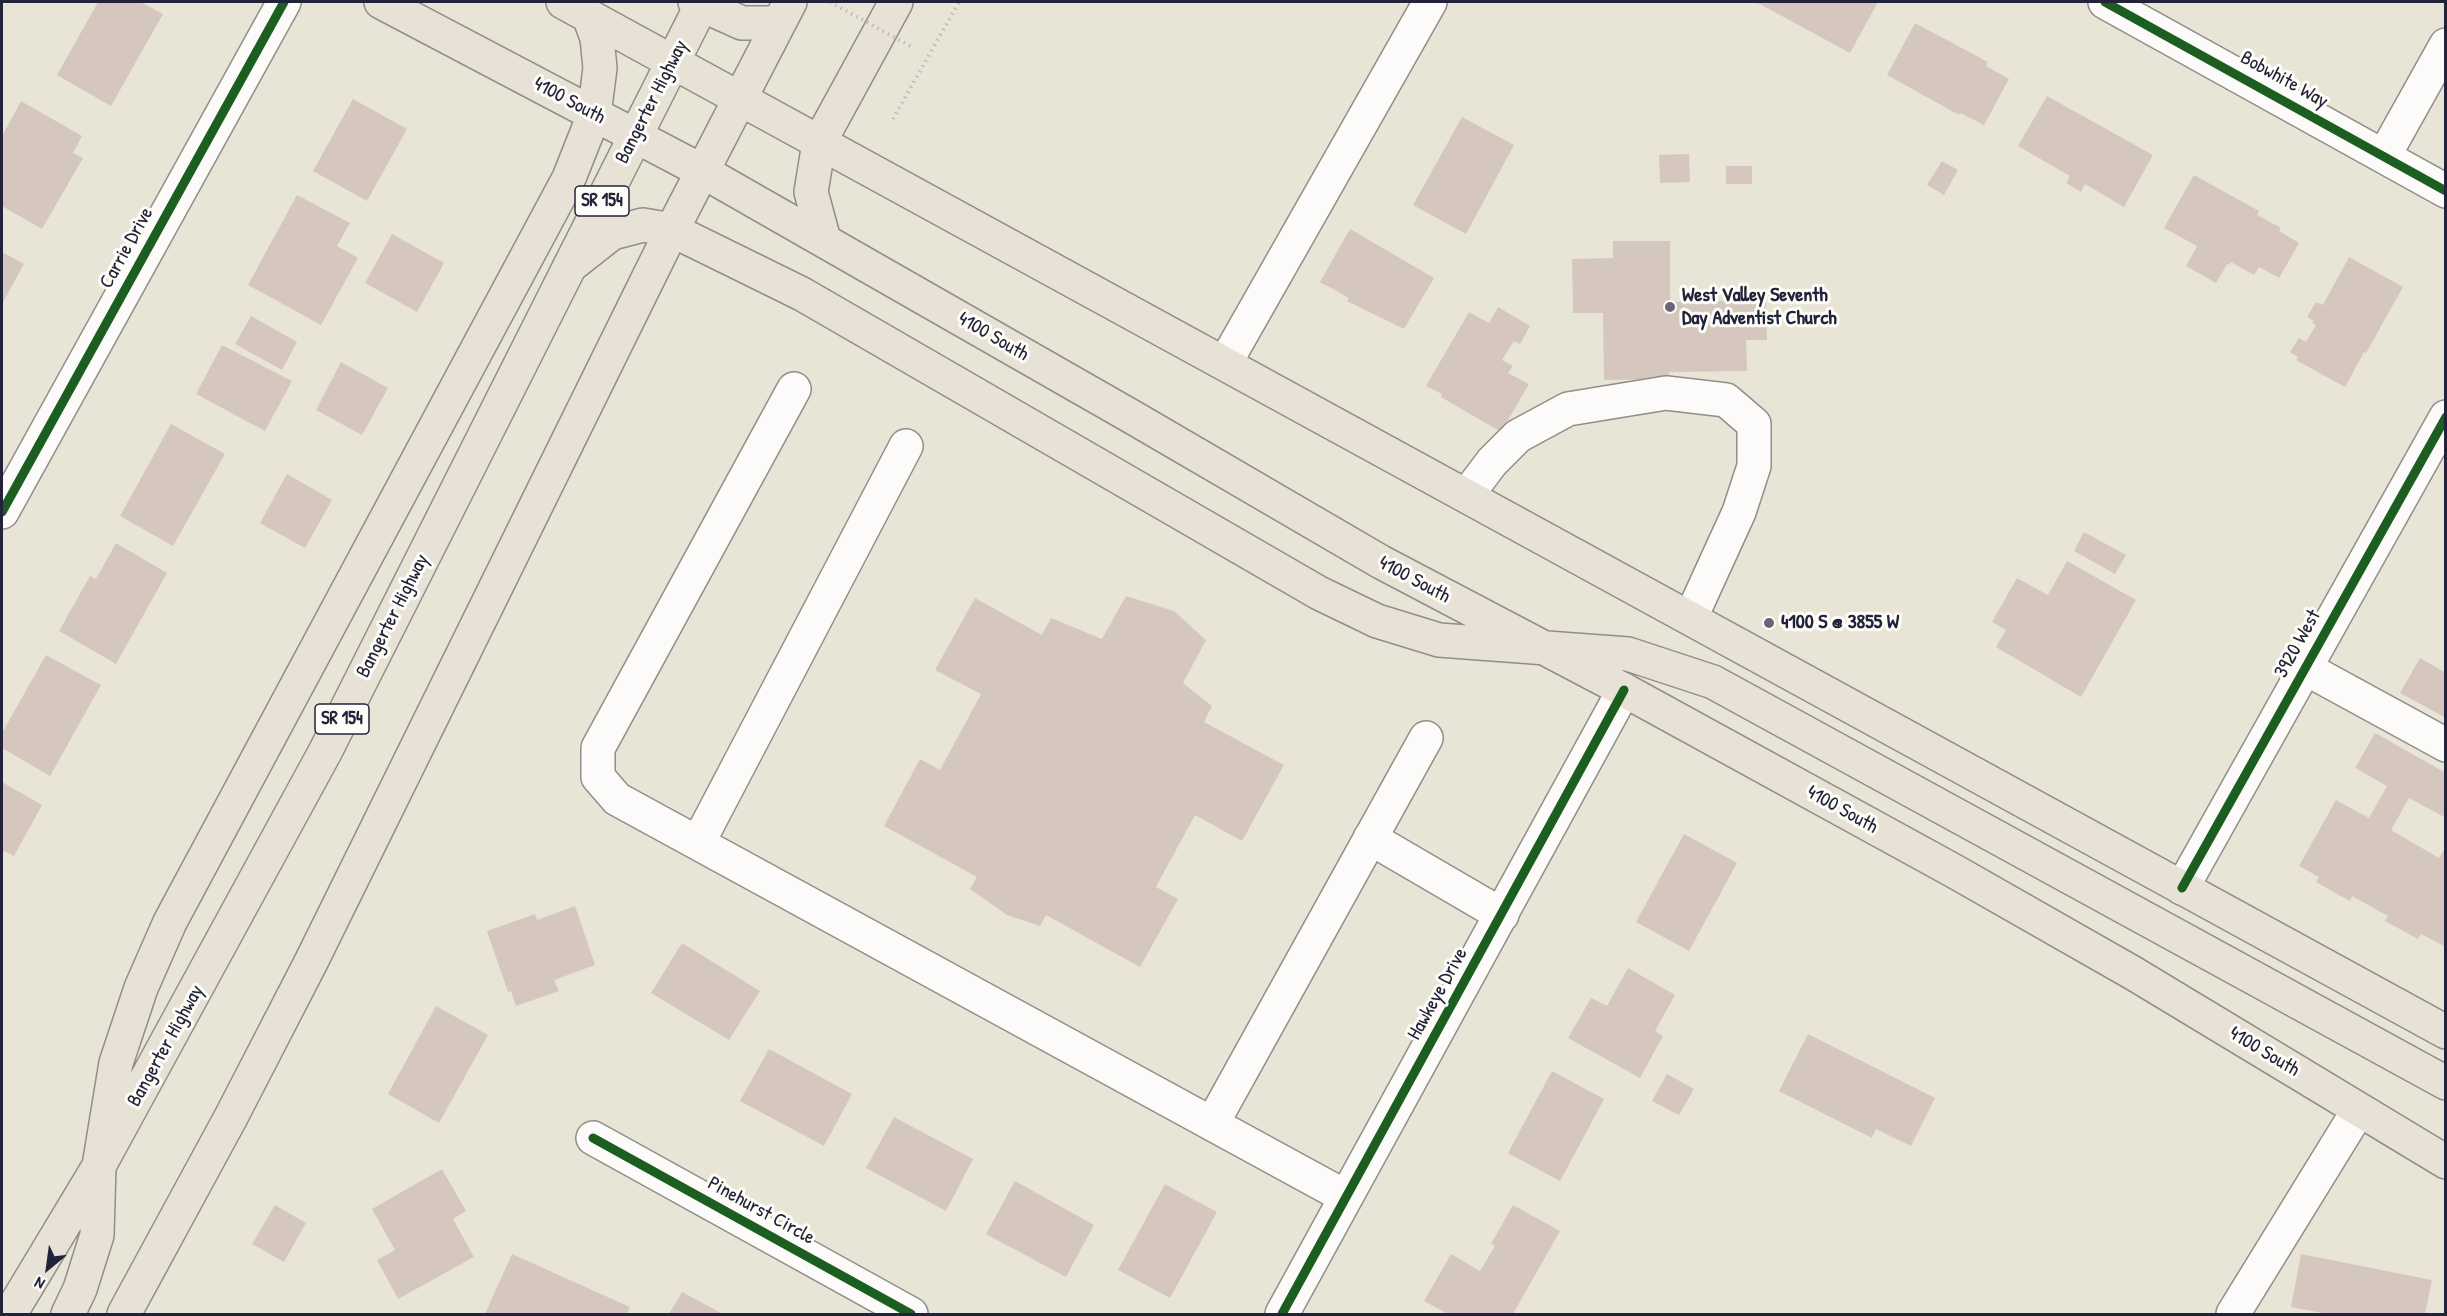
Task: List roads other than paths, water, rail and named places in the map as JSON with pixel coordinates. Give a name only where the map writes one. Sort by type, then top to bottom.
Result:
[{"type":"main road","name":"4100 South","points":[[381,2],[702,171],[1381,562],[1624,690],[2044,921],[2445,1162]]},
{"type":"main road","points":[[824,240],[811,192],[819,143],[897,2]]},
{"type":"main road","points":[[700,3],[742,23],[784,12]]},
{"type":"main road","name":"Bangerter Highway","points":[[10,1314],[99,1166],[325,752],[700,3]]},
{"type":"main road","points":[[68,1314],[80,1289],[97,1235],[99,1166],[116,1063],[141,988],[170,922],[569,177],[594,115],[600,69],[597,38],[576,9]]},
{"type":"main road","points":[[576,9],[1691,617],[2445,1032]]},
{"type":"main road","points":[[124,1314],[231,1117],[347,890],[672,230],[784,12]]},
{"type":"main road","points":[[570,266],[612,233],[643,225],[672,230],[802,294],[1319,593],[1377,621],[1439,640],[1628,654],[1713,682],[2445,1083]]},
{"type":"street","name":"Carrie Drive","points":[[2,512],[284,2]]},
{"type":"street","points":[[1226,363],[1430,2]]},
{"type":"street","name":"Bobwhite Way","points":[[2105,2],[2445,191]]},
{"type":"street","points":[[2384,156],[2445,45]]},
{"type":"street","points":[[794,389],[598,748],[598,777],[617,799],[1346,1197]]},
{"type":"street","points":[[1467,495],[1492,462],[1518,436],[1568,409],[1666,393],[1726,400],[1754,424],[1754,466],[1739,512],[1691,617]]},
{"type":"street","name":"3920 West","points":[[2182,888],[2445,417]]},
{"type":"street","points":[[698,843],[906,446]]},
{"type":"street","points":[[2305,668],[2445,745]]},
{"type":"street","name":"Hawkeye Drive","points":[[1282,1314],[1624,690]]},
{"type":"street","points":[[1212,1124],[1426,738]]},
{"type":"street","points":[[1370,838],[1502,915]]},
{"type":"street","points":[[2233,1314],[2358,1111]]},
{"type":"street","name":"Pinehurst Circle","points":[[593,1138],[911,1314]]},
{"type":"place","name":"West Valley Seventh Day Adventist Church","points":[[1670,307]]},
{"type":"place","name":"4100 S @ 3855 W","points":[[1769,623]]}]
